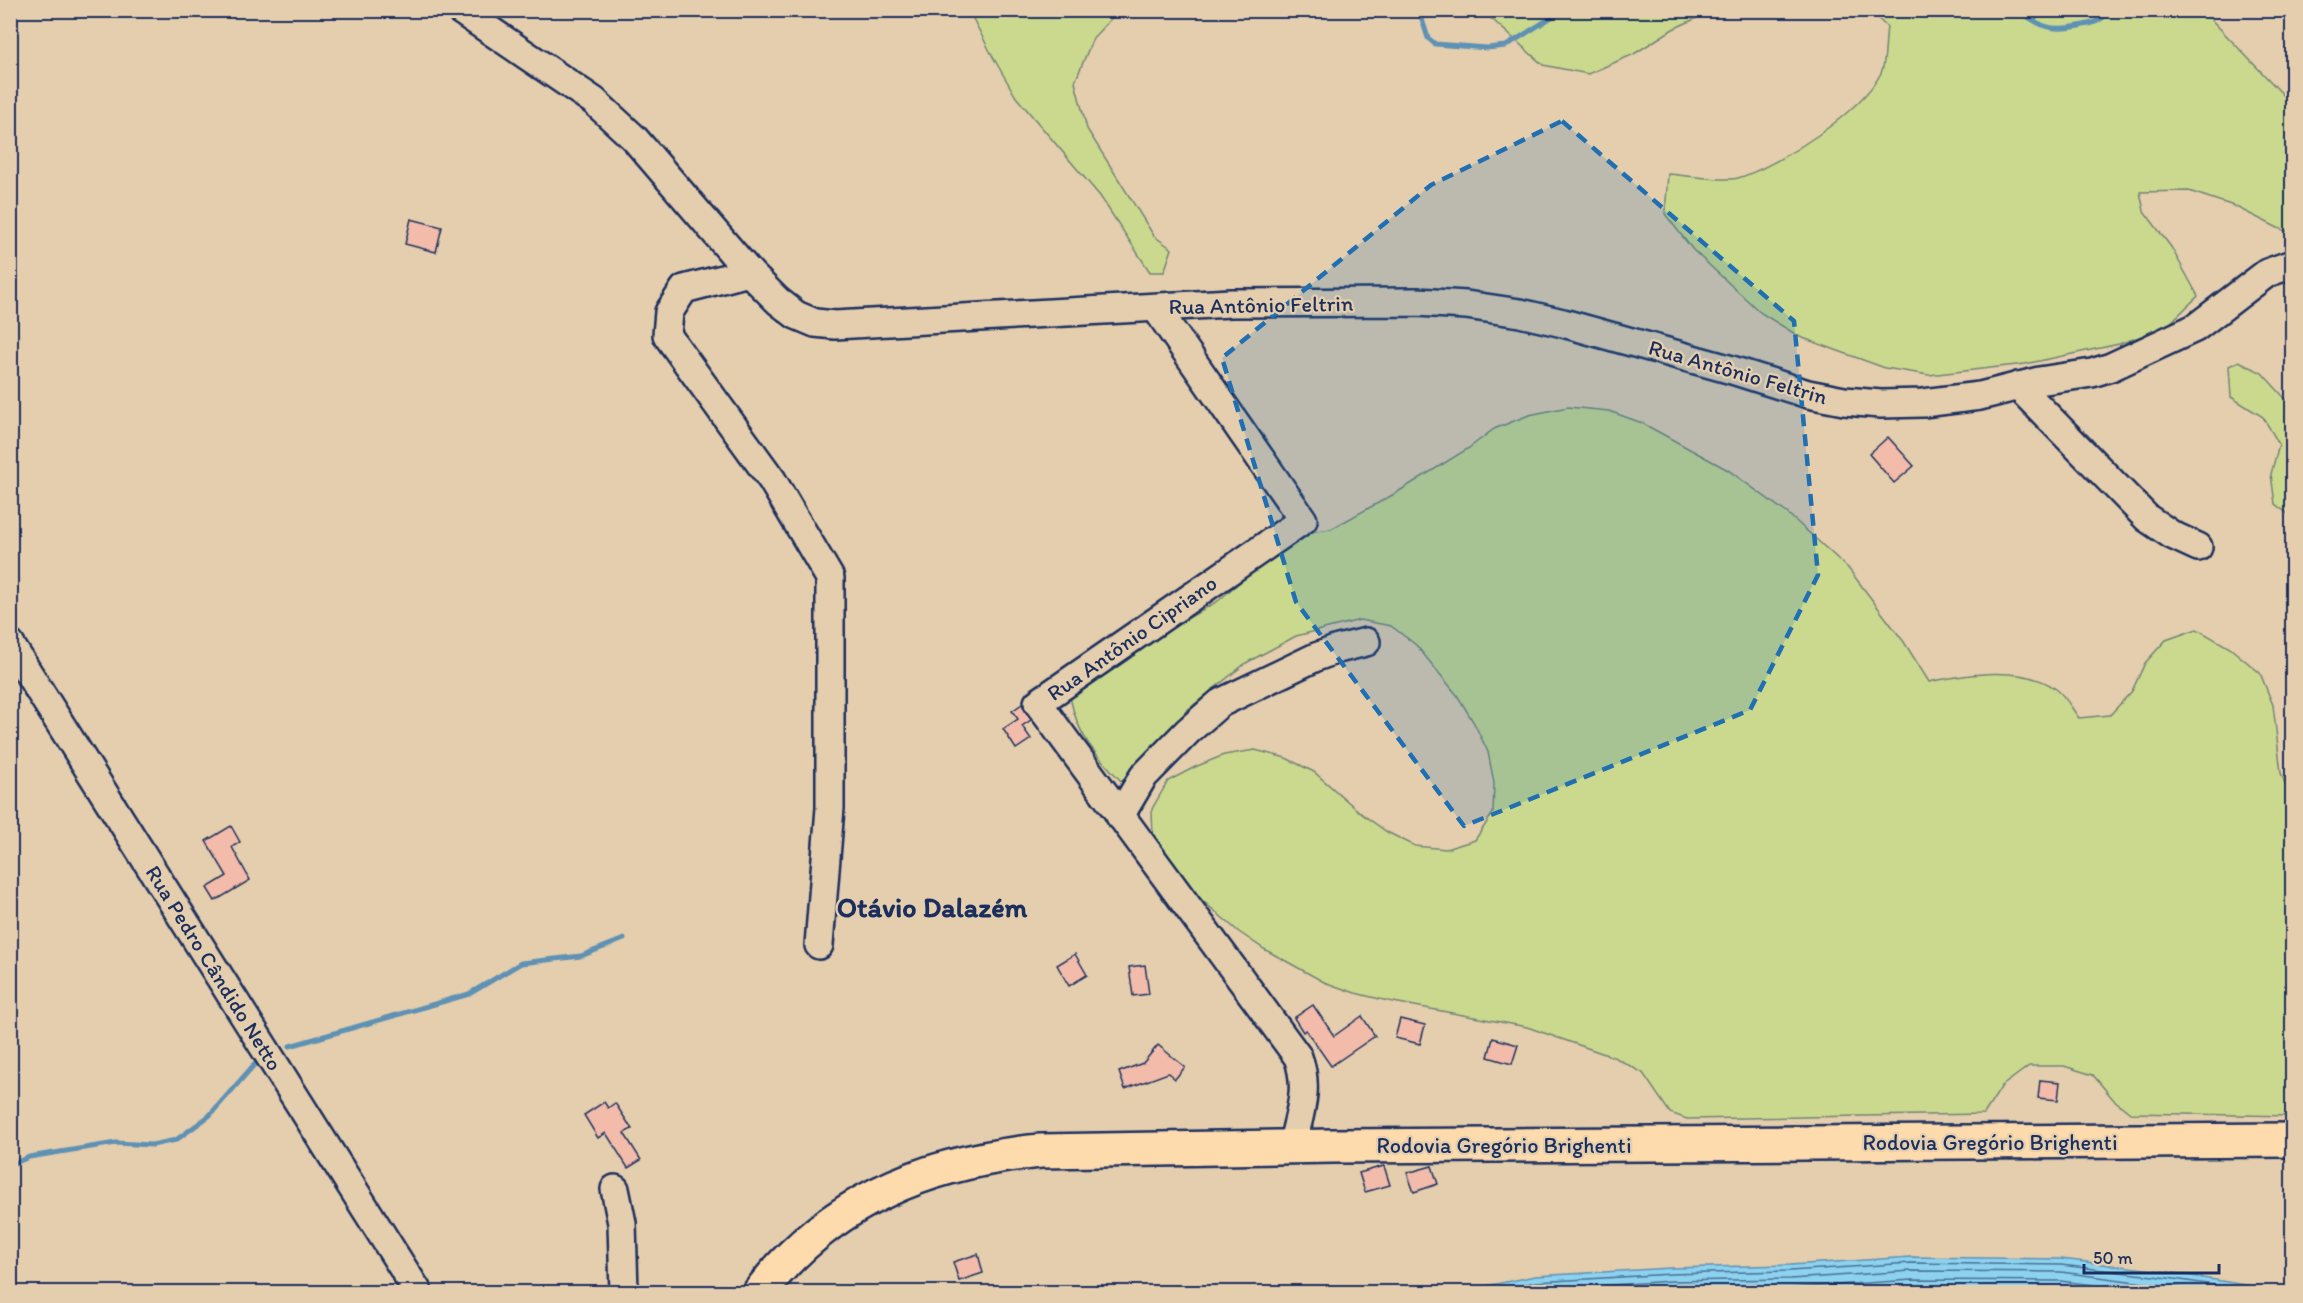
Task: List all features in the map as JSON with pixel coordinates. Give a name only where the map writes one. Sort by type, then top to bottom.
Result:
[{"type":"main road","name":"Rodovia Gregório Brighenti","points":[[760,1293],[797,1252],[828,1225],[859,1204],[895,1185],[966,1161],[1041,1152],[1292,1147],[2292,1140]]},
{"type":"street","name":"Rua Antônio Feltrin","points":[[460,10],[594,102],[634,138],[749,272],[777,301],[796,315],[815,323],[835,325],[1231,303],[1417,302],[1466,305],[1563,322],[1808,394],[1844,401],[1881,404],[1923,403],[1980,396],[2018,386],[2092,373],[2121,363],[2195,328],[2267,273],[2292,264]]},
{"type":"street","points":[[749,272],[684,289],[669,312],[667,335],[772,480],[830,578],[830,808],[819,945]]},
{"type":"street","name":"Rua Antônio Cipriano","points":[[1156,308],[1303,520],[1038,703],[1298,1057],[1304,1074],[1304,1093],[1292,1147]]},
{"type":"street","points":[[2018,386],[2147,518],[2172,535],[2198,548]]},
{"type":"street","points":[[1120,816],[1143,777],[1188,731],[1220,704],[1316,657],[1338,648],[1366,642]]},
{"type":"street","name":"Rua Pedro Cândido Netto","points":[[10,644],[418,1293]]},
{"type":"street","points":[[615,1189],[621,1223],[624,1293]]},
{"type":"highlighted area","points":[[1562,121],[1794,321],[1818,575],[1750,710],[1464,826],[1296,602],[1222,358],[1431,185]]},
{"type":"green space","points":[[969,11],[1118,11],[1093,38],[1075,82],[1087,129],[1154,236],[1172,249],[1164,272],[1150,272],[1100,196],[1016,97]]},
{"type":"green space","points":[[1483,11],[1712,11],[1673,29],[1634,54],[1588,74],[1543,65]]},
{"type":"green space","points":[[1870,11],[2203,11],[2292,104],[2292,233],[2234,206],[2189,191],[2140,192],[2144,211],[2171,247],[2198,296],[2165,328],[2119,344],[2025,364],[1929,375],[1885,368],[1800,337],[1761,313],[1693,250],[1665,214],[1668,174],[1714,179],[1738,178],[1775,162],[1838,120],[1871,88],[1883,69],[1887,27]]},
{"type":"green space","points":[[2239,361],[2262,373],[2292,406],[2292,517],[2275,504],[2271,474],[2279,444],[2263,417],[2231,397],[2229,366]]},
{"type":"green space","points":[[1568,407],[1609,411],[1642,423],[1728,470],[1787,513],[1848,568],[1904,642],[1929,682],[1977,674],[2011,674],[2028,677],[2043,681],[2056,689],[2079,718],[2110,715],[2132,691],[2145,663],[2166,640],[2197,629],[2230,648],[2260,673],[2273,705],[2281,773],[2292,802],[2292,1116],[2130,1113],[2113,1099],[2093,1075],[2064,1066],[2029,1066],[2002,1086],[1984,1114],[1687,1119],[1670,1113],[1643,1073],[1616,1058],[1527,1027],[1388,1001],[1324,982],[1264,949],[1239,932],[1189,889],[1153,841],[1152,809],[1168,781],[1224,755],[1255,750],[1286,758],[1314,772],[1362,814],[1387,832],[1415,846],[1446,849],[1475,840],[1493,813],[1494,783],[1488,752],[1457,695],[1416,645],[1391,626],[1360,620],[1296,636],[1246,663],[1186,711],[1124,784],[1083,735],[1070,697],[1088,677],[1218,601],[1273,553],[1300,533],[1331,529],[1396,493],[1469,448],[1494,429],[1529,415]]},
{"type":"water","points":[[1911,1257],[2061,1259],[2162,1271],[2286,1292],[1456,1292],[1535,1276],[1671,1268],[1790,1265]]},
{"type":"building","points":[[411,219],[442,227],[436,252],[405,244]]},
{"type":"building","points":[[1888,437],[1914,466],[1894,483],[1869,454]]},
{"type":"building","points":[[1022,704],[1031,720],[1022,726],[1031,739],[1016,749],[1003,729],[1018,719],[1012,711]]},
{"type":"building","points":[[231,826],[240,842],[232,847],[250,880],[215,901],[207,888],[227,876],[206,841]]},
{"type":"building","points":[[1075,954],[1087,975],[1069,986],[1057,965]]},
{"type":"building","points":[[1145,965],[1149,994],[1133,996],[1129,967]]},
{"type":"building","points":[[1313,1005],[1334,1036],[1362,1016],[1375,1036],[1331,1066],[1306,1030],[1303,1032],[1294,1018]]},
{"type":"building","points":[[1400,1019],[1425,1025],[1420,1044],[1395,1038]]},
{"type":"building","points":[[1493,1038],[1518,1045],[1512,1064],[1488,1057]]},
{"type":"building","points":[[1158,1045],[1185,1067],[1175,1079],[1168,1073],[1125,1089],[1119,1072],[1143,1063]]},
{"type":"building","points":[[2040,1080],[2060,1082],[2058,1100],[2038,1098]]},
{"type":"building","points":[[604,1102],[608,1108],[615,1103],[632,1129],[624,1133],[641,1160],[628,1168],[606,1133],[598,1138],[584,1115]]},
{"type":"building","points":[[1384,1166],[1390,1185],[1365,1192],[1359,1173]]},
{"type":"building","points":[[1432,1166],[1438,1184],[1414,1192],[1407,1173]]},
{"type":"building","points":[[978,1254],[983,1273],[959,1281],[953,1262]]},
{"type":"waterway","points":[[1419,10],[1428,38],[1435,44],[1487,48],[1506,46],[1563,10]]},
{"type":"waterway","points":[[2018,10],[2033,21],[2053,28],[2069,28],[2093,23],[2112,10]]},
{"type":"waterway","points":[[290,1046],[469,994],[521,963],[581,956],[624,939]]},
{"type":"waterway","points":[[10,1165],[29,1157],[116,1143],[152,1145],[176,1140],[209,1116],[261,1057]]},
{"type":"district","name":"Otávio Dalazém","points":[[932,907]]}]
